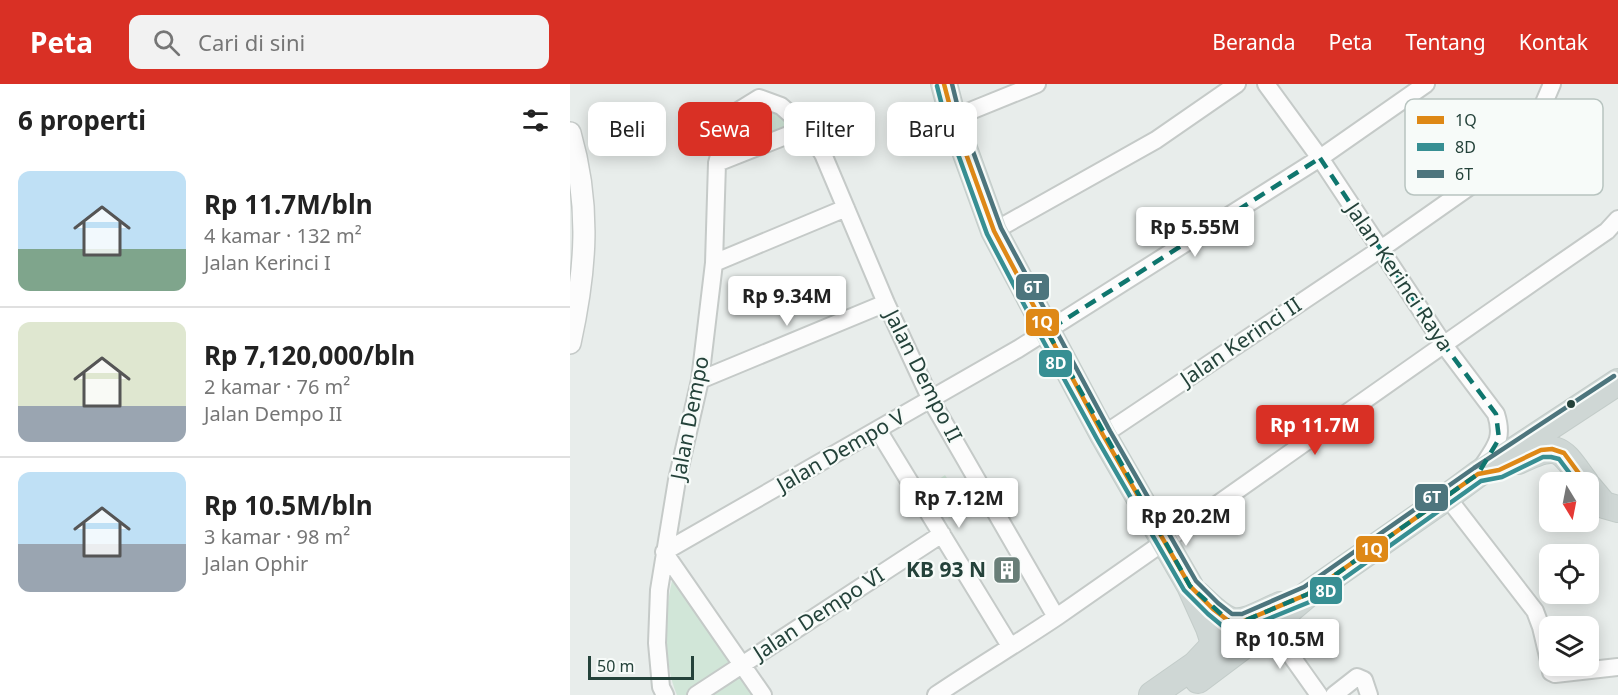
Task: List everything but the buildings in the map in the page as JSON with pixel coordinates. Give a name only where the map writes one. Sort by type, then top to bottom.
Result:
[{"type":"main road","points":[[944,84],[949,102]]},
{"type":"main road","points":[[967,156],[994,231],[1103,435],[1190,586],[1209,628],[1213,640],[1211,648],[1195,665],[1152,695]]},
{"type":"main road","points":[[1176,695],[1270,626],[1308,594],[1478,474],[1618,381]]},
{"type":"main road","points":[[1478,474],[1499,470],[1541,450],[1552,449],[1564,453],[1578,472]]},
{"type":"main road","points":[[1599,499],[1604,505],[1618,511]]},
{"type":"main road","points":[[1190,586],[1230,622],[1244,621],[1308,594]]},
{"type":"street","points":[[977,108],[1037,84]]},
{"type":"street","points":[[994,231],[1156,140],[1237,84]]},
{"type":"street","name":"Jalan Kerinci Raya","points":[[1266,84],[1320,158],[1444,345],[1496,414],[1500,426],[1499,439],[1478,474]]},
{"type":"street","name":"Jalan Kerinci II","points":[[1546,99],[1552,84]]},
{"type":"street","name":"Jalan Dempo V","points":[[664,552],[1047,331],[1320,158],[1422,85]]},
{"type":"street","name":"Jalan Dempo II","points":[[757,91],[784,109]]},
{"type":"street","name":"Jalan Dempo","points":[[665,695],[661,687],[657,644],[659,590],[677,480],[700,380],[714,263],[717,163],[728,124],[757,91]]},
{"type":"street","points":[[717,163],[784,137]]},
{"type":"street","points":[[570,343],[585,246],[585,205],[578,159],[571,139]]},
{"type":"street","name":"Jalan Dempo II","points":[[824,156],[886,303],[931,400],[1056,617]]},
{"type":"street","name":"Jalan Kerinci II","points":[[1103,435],[1457,195]]},
{"type":"street","points":[[714,263],[846,208]]},
{"type":"street","points":[[936,695],[1056,617],[1164,542],[1607,231],[1618,219]]},
{"type":"street","points":[[700,380],[886,303]]},
{"type":"street","points":[[878,430],[1011,646]]},
{"type":"street","points":[[1447,497],[1535,611],[1539,622]]},
{"type":"street","name":"Jalan Dempo VI","points":[[696,695],[942,534]]},
{"type":"street","points":[[664,552],[763,695]]},
{"type":"street","points":[[1270,626],[1319,695]]},
{"type":"street","points":[[1599,669],[1618,667]]},
{"type":"street","points":[[1334,695],[1357,677],[1364,680],[1369,695]]},
{"type":"highlighted area","points":[[1320,158],[1444,345],[1496,414],[1499,439],[1478,474],[1308,594],[1244,621],[1230,622],[1190,586],[1047,331]]},
{"type":"green space","points":[[772,109],[784,116],[784,130],[772,135]]},
{"type":"green space","points":[[945,475],[965,507],[949,518],[929,486]]},
{"type":"green space","points":[[673,577],[753,695],[677,695],[669,668],[666,637]]},
{"type":"transit line","name":"1Q","points":[[944,84],[953,118],[994,231],[1047,331],[1103,435],[1190,586],[1230,622],[1244,621],[1308,594],[1478,474],[1499,470],[1541,450],[1552,449],[1564,453],[1578,472]]},
{"type":"transit line","name":"6T","points":[[952,84],[960,116],[1001,228],[1110,431],[1196,581],[1232,614],[1242,614],[1304,587],[1474,468],[1614,376]]},
{"type":"transit line","name":"8D","points":[[937,86],[946,121],[987,234],[1040,335],[1184,590],[1225,628],[1246,628],[1312,601],[1481,481],[1502,477],[1543,457],[1559,459],[1569,472]]},
{"type":"place","name":"KB 93 N","points":[[1007,570]]}]
